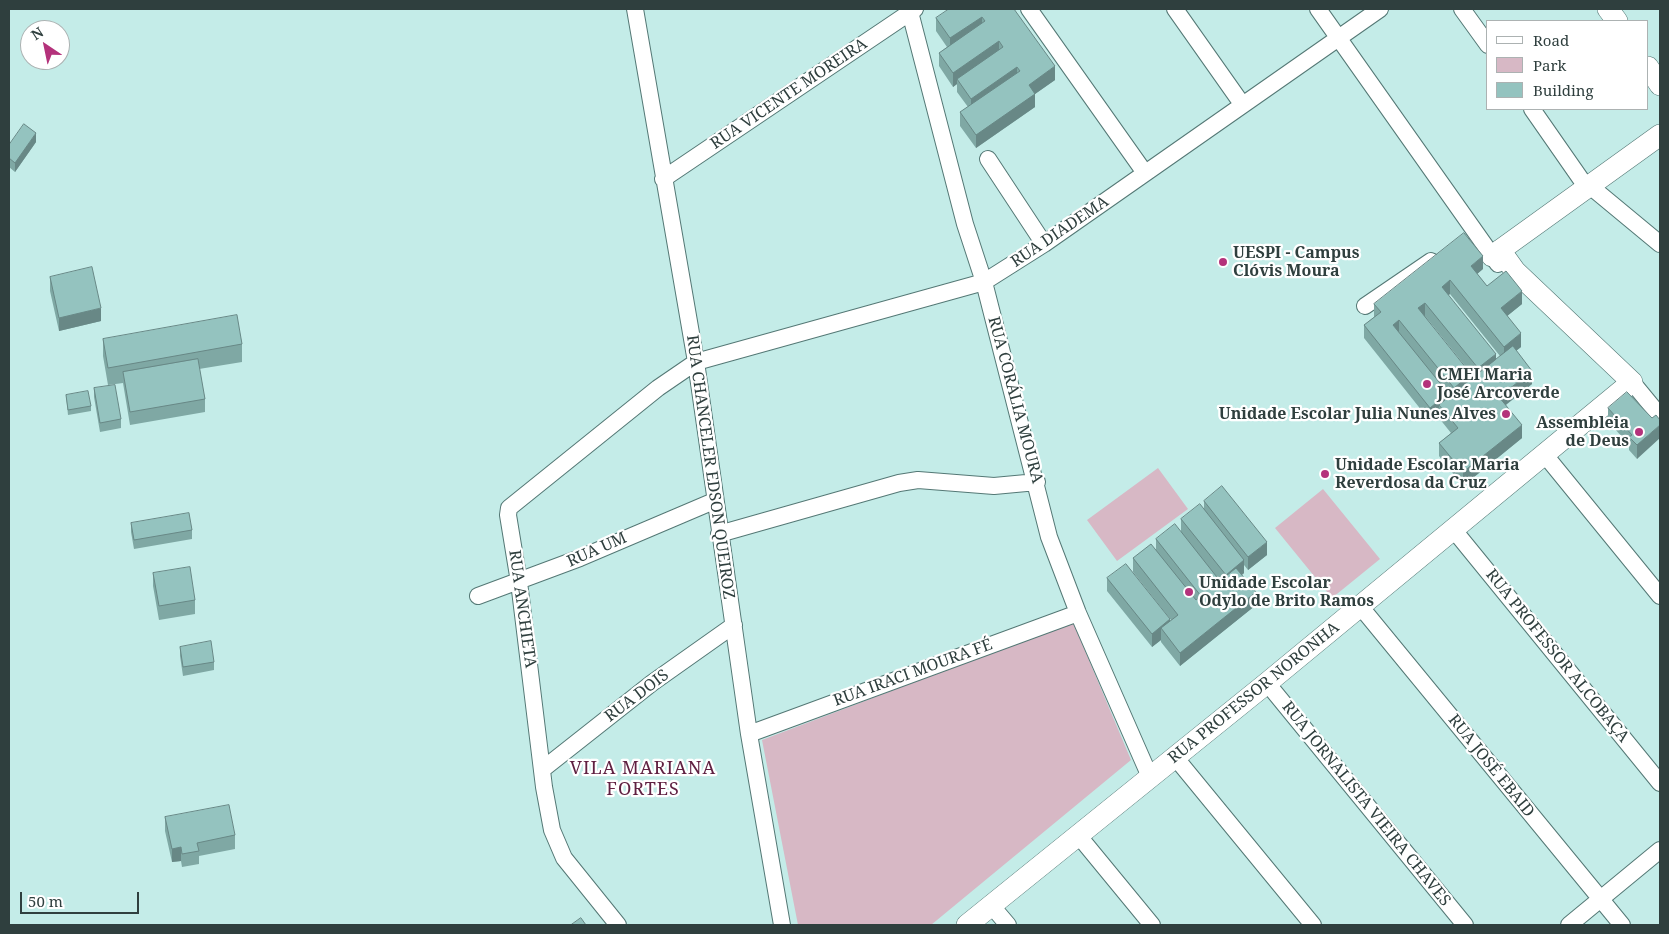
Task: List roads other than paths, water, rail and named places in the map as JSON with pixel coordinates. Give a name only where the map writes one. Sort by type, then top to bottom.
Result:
[{"type":"street","name":"RUA CHANCELER EDSON QUEIROZ","points":[[635,9],[696,362],[714,501],[749,734],[782,925]]},
{"type":"street","points":[[1029,9],[1145,173]]},
{"type":"street","points":[[1175,9],[1242,104]]},
{"type":"street","points":[[1318,9],[1474,231],[1606,356],[1632,382],[1660,416]]},
{"type":"street","name":"RUA DIADEMA","points":[[696,362],[984,282],[1044,244],[1380,9]]},
{"type":"street","points":[[1462,9],[1486,42]]},
{"type":"street","points":[[1608,9],[1615,20]]},
{"type":"street","name":"RUA VICENTE MOREIRA","points":[[663,179],[912,10]]},
{"type":"street","name":"RUA CORÁLIA MOURA","points":[[912,10],[965,224],[984,282],[1037,482],[1049,536],[1078,613],[1150,777]]},
{"type":"street","points":[[1649,69],[1660,86]]},
{"type":"street","points":[[1533,110],[1588,187],[1660,244]]},
{"type":"street","points":[[1496,253],[1660,135]]},
{"type":"street","points":[[988,159],[1044,244]]},
{"type":"street","points":[[1458,242],[1474,231]]},
{"type":"street","points":[[1365,306],[1443,253]]},
{"type":"street","points":[[1604,407],[1614,376],[1606,356]]},
{"type":"street","name":"RUA ANCHIETA","points":[[618,925],[569,865],[558,848],[547,806],[519,582],[508,515],[510,508],[658,388],[696,362]]},
{"type":"street","name":"RUA PROFESSOR NORONHA","points":[[967,925],[1267,684],[1632,382]]},
{"type":"street","points":[[1545,455],[1660,596]]},
{"type":"street","points":[[719,534],[899,483],[928,480],[994,486],[1037,482]]},
{"type":"street","name":"RUA UM","points":[[478,596],[519,582],[714,501]]},
{"type":"street","name":"RUA PROFESSOR ALCOBAÇA","points":[[1453,529],[1660,783]]},
{"type":"street","name":"RUA JOSÉ EBAID","points":[[1360,606],[1622,925]]},
{"type":"street","name":"RUA IRACI MOURA FÉ","points":[[749,734],[1078,613]]},
{"type":"street","name":"RUA DOIS","points":[[543,769],[652,683],[734,625]]},
{"type":"street","name":"RUA JORNALISTA VIEIRA CHAVES","points":[[1267,684],[1465,925]]},
{"type":"street","points":[[1175,757],[1313,925]]},
{"type":"street","points":[[1078,836],[1152,925]]},
{"type":"street","points":[[1569,925],[1660,850]]},
{"type":"street","points":[[991,905],[1008,925]]},
{"type":"place","name":"UESPI - Campus Clóvis Moura","points":[[1223,262]]},
{"type":"place","name":"CMEI Maria José Arcoverde","points":[[1427,384]]},
{"type":"place","name":"Unidade Escolar Julia Nunes Alves","points":[[1506,414]]},
{"type":"place","name":"Assembleia de Deus","points":[[1639,432]]},
{"type":"place","name":"Unidade Escolar Maria Reverdosa da Cruz","points":[[1325,474]]},
{"type":"place","name":"Unidade Escolar Odylo de Brito Ramos","points":[[1189,592]]},
{"type":"district","name":"VILA MARIANA FORTES","points":[[643,780]]}]
